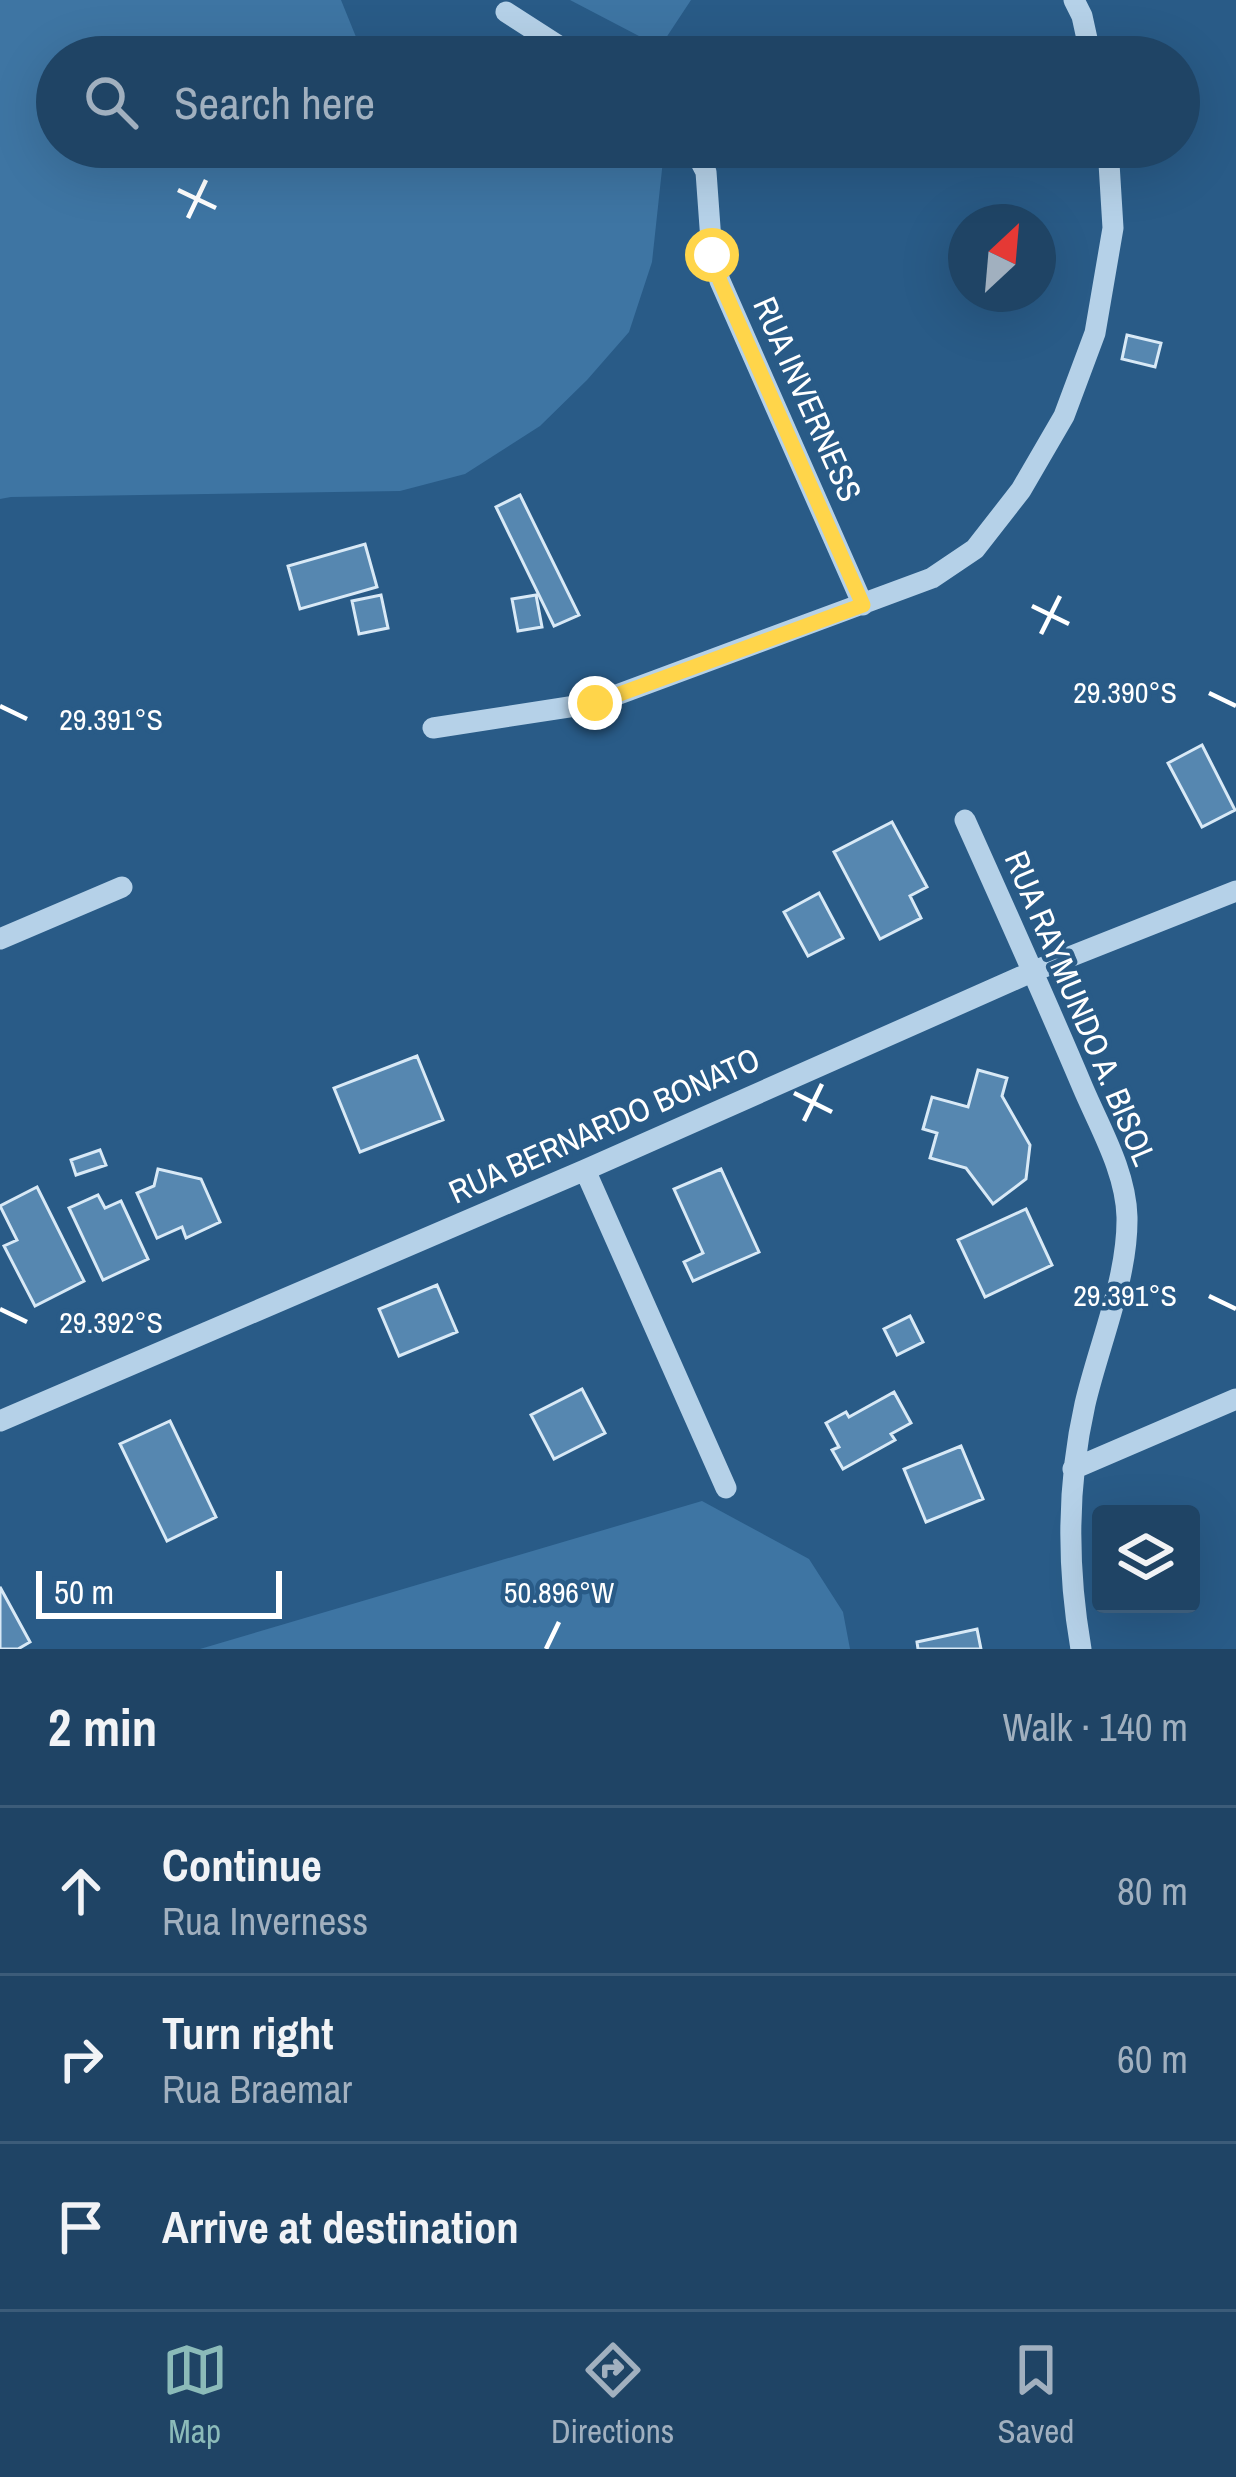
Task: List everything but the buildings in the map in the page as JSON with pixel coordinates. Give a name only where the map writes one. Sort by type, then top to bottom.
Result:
[{"type":"street","points":[[1074,0],[1086,36]]},
{"type":"street","points":[[506,12],[543,36]]},
{"type":"street","name":"RUA INVERNESS","points":[[704,168],[712,255],[720,281],[863,605]]},
{"type":"street","points":[[433,728],[595,703],[932,578],[975,549],[1021,490],[1064,416],[1095,333],[1113,228],[1109,168]]},
{"type":"street","name":"RUA RAYMUNDO A. BISOL","points":[[965,820],[1119,1173],[1127,1214],[1124,1256],[1073,1469],[1070,1543],[1081,1649]]},
{"type":"street","points":[[0,939],[122,887]]},
{"type":"street","name":"RUA BERNARDO BONATO","points":[[0,1421],[1034,971],[1236,891]]},
{"type":"street","points":[[585,1170],[726,1488]]},
{"type":"street","points":[[1073,1469],[1236,1399]]},
{"type":"shaded area","points":[[0,0],[341,0],[356,36],[36,36],[36,168],[662,168],[652,262],[629,332],[540,426],[465,474],[400,491],[0,499]]},
{"type":"shaded area","points":[[570,0],[691,0],[667,36],[639,36]]},
{"type":"shaded area","points":[[702,1501],[809,1559],[843,1612],[850,1649],[200,1649]]},
{"type":"route","points":[[595,703],[863,605],[712,255]]}]
